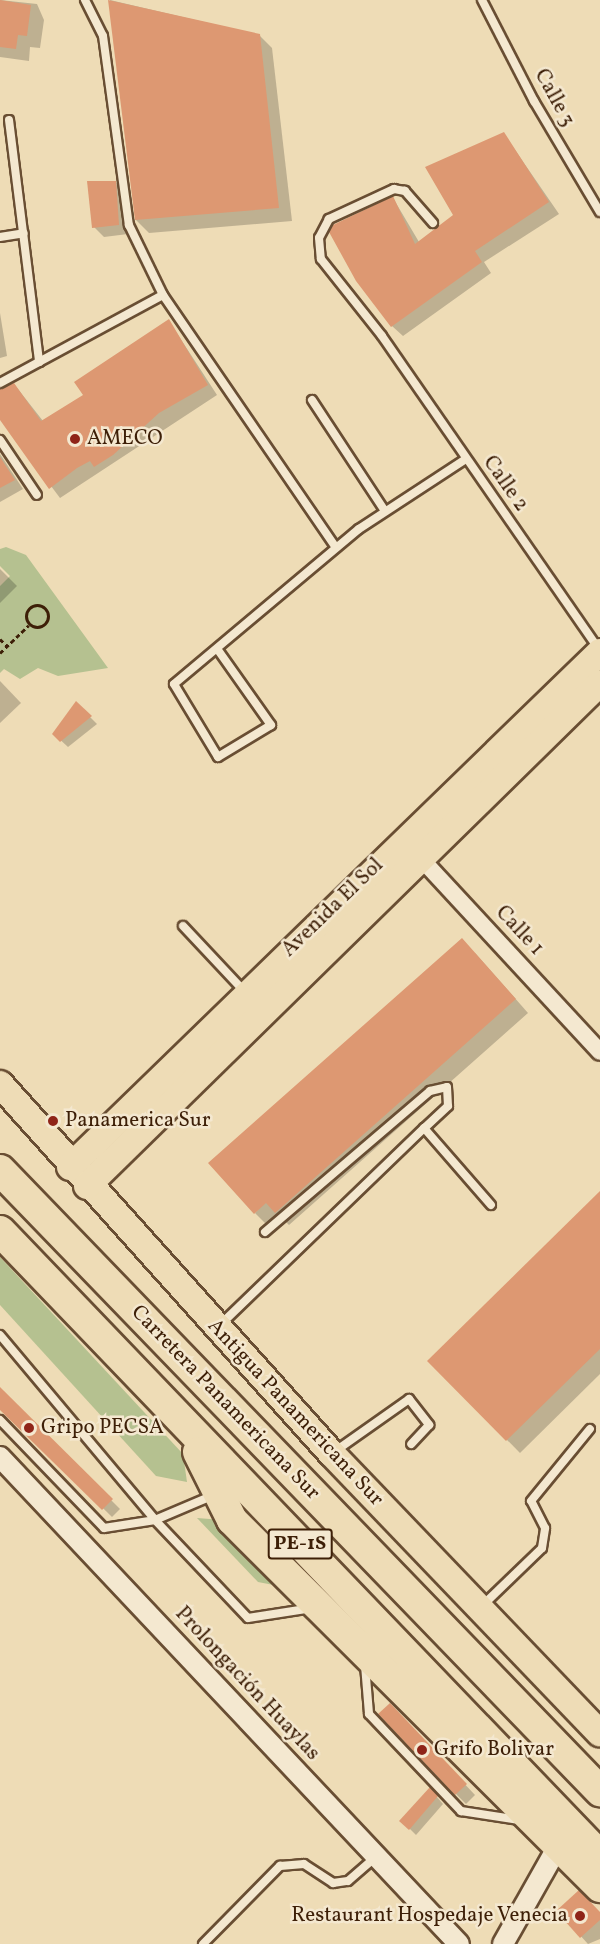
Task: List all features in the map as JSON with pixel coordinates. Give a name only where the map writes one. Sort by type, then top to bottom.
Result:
[{"type":"highway","name":"Carretera Panamericana Sur","points":[[0,1170],[600,1791]]},
{"type":"highway","name":"Carretera Panamericana Sur","points":[[0,1231],[600,1856]]},
{"type":"highway","points":[[183,1422],[232,1520],[557,1848],[600,1887]]},
{"type":"main road","name":"Avenida El Sol","points":[[87,1186],[600,652]]},
{"type":"main road","name":"Avenida El Sol","points":[[70,1167],[246,993],[600,683]]},
{"type":"main road","name":"Antigua Panamericana Sur","points":[[0,1084],[87,1186],[332,1454],[600,1733]]},
{"type":"street","name":"Calle 1","points":[[413,849],[600,1052]]},
{"type":"street","name":"Prolongación Huaylas","points":[[0,1457],[459,1944]]},
{"type":"street","points":[[503,1944],[557,1848]]},
{"type":"lane","points":[[85,0],[103,36],[129,225],[163,295],[336,548]]},
{"type":"lane","name":"Calle 3","points":[[482,0],[534,101],[600,212]]},
{"type":"lane","points":[[9,120],[39,362]]},
{"type":"lane","name":"Calle 2","points":[[433,223],[405,191],[393,189],[329,219],[321,228],[321,259],[382,336],[600,652]]},
{"type":"lane","points":[[0,237],[24,233]]},
{"type":"lane","points":[[0,383],[163,295]]},
{"type":"lane","points":[[312,400],[385,511]]},
{"type":"lane","points":[[0,440],[37,495]]},
{"type":"lane","points":[[218,650],[272,725],[218,758],[174,684],[218,650],[225,636],[336,548],[385,511],[466,459]]},
{"type":"lane","points":[[183,926],[246,993]]},
{"type":"lane","points":[[217,1328],[448,1106],[447,1087],[430,1091],[265,1232]]},
{"type":"lane","points":[[424,1128],[491,1205]]},
{"type":"lane","points":[[0,1335],[155,1520],[248,1618],[318,1606]]},
{"type":"lane","points":[[332,1454],[409,1399],[429,1425],[411,1444]]},
{"type":"lane","points":[[0,1420],[104,1528],[155,1520],[219,1493]]},
{"type":"lane","points":[[480,1609],[542,1548],[545,1528],[531,1501],[590,1428]]},
{"type":"lane","points":[[364,1653],[369,1714],[461,1811],[531,1822]]},
{"type":"lane","points":[[203,1944],[280,1866],[304,1864],[333,1884],[348,1881],[377,1857]]},
{"type":"path","points":[[0,653],[29,625],[43,626],[44,608],[28,609],[29,625]]},
{"type":"path","points":[[0,639],[7,646]]},
{"type":"green space","points":[[6,547],[26,555],[108,668],[58,676],[38,668],[20,679],[4,669],[0,673],[0,586],[10,576],[0,566],[0,549]]},
{"type":"green space","points":[[0,1257],[183,1454],[187,1482],[156,1476],[0,1305]]},
{"type":"green space","points":[[197,1518],[223,1520],[294,1589],[258,1582]]},
{"type":"building","points":[[0,0],[31,5],[27,36],[18,35],[16,49],[0,47]]},
{"type":"building","points":[[108,0],[260,34],[279,208],[135,220]]},
{"type":"building","points":[[504,132],[549,202],[475,251],[482,262],[391,327],[356,281],[329,232],[333,225],[393,196],[415,244],[453,215],[425,167]]},
{"type":"building","points":[[87,181],[116,181],[119,225],[92,228]]},
{"type":"building","points":[[169,319],[208,385],[159,413],[113,455],[94,467],[90,461],[49,489],[0,420],[0,389],[14,383],[41,421],[83,395],[74,382]]},
{"type":"building","points":[[0,457],[15,480],[0,488]]},
{"type":"building","points":[[76,701],[92,716],[60,742],[52,734]]},
{"type":"building","points":[[462,938],[516,999],[275,1213],[266,1203],[254,1214],[208,1163]]},
{"type":"building","points":[[600,1191],[600,1349],[506,1441],[427,1361]]},
{"type":"building","points":[[0,1387],[113,1499],[102,1510],[0,1410]]},
{"type":"building","name":"Grifo Bolivar","points":[[390,1703],[467,1784],[455,1795],[378,1714]]},
{"type":"building","name":"Grifo Bolivar","points":[[430,1787],[438,1796],[409,1830],[399,1821]]},
{"type":"building","name":"Restaurant Hospedaje Venecia","points":[[579,1890],[600,1912],[600,1920],[580,1938],[556,1911]]},
{"type":"place","name":"AMECO","points":[[75,439]]},
{"type":"place","name":"Panamerica Sur","points":[[53,1121]]},
{"type":"place","name":"Gripo PECSA","points":[[29,1428]]},
{"type":"place","name":"Grifo Bolivar","points":[[422,1750]]},
{"type":"place","name":"Restaurant Hospedaje Venecia","points":[[580,1916]]}]
